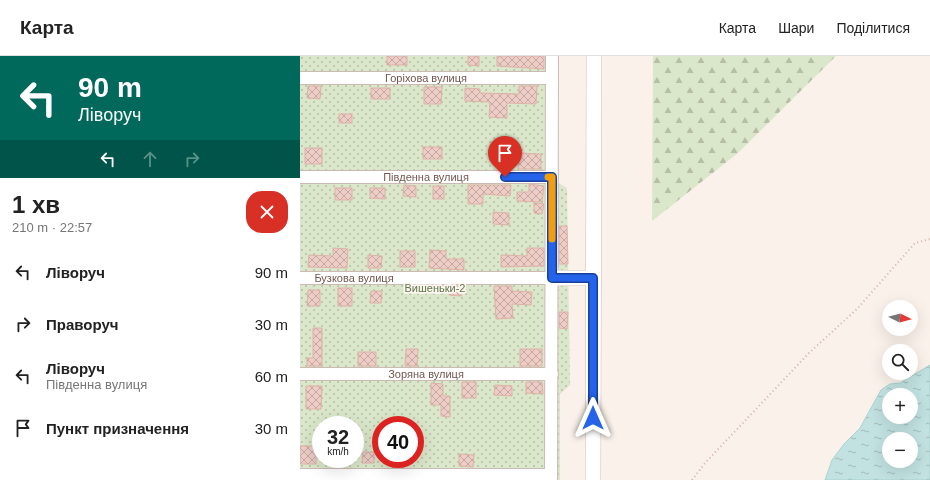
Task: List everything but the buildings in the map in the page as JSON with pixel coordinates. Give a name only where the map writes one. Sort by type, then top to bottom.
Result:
[{"type":"street","points":[[300,475],[551,477],[552,56]]},
{"type":"street","points":[[593,480],[594,56]]},
{"type":"street","name":"Горіхова вулиця","points":[[300,78],[552,78]]},
{"type":"street","name":"Південна вулиця","points":[[300,177],[552,177]]},
{"type":"street","name":"Бузкова вулиця","points":[[300,278],[552,278]]},
{"type":"street","points":[[552,278],[593,278]]},
{"type":"street","name":"Зоряна вулиця","points":[[300,374],[552,374]]},
{"type":"path","points":[[692,480],[706,462],[809,353],[857,309],[915,243],[930,239]]},
{"type":"green space","name":"Вишеньки-2","points":[[300,56],[558,56],[557,182],[567,188],[570,385],[560,394],[560,480],[300,480]]},
{"type":"green space","points":[[653,56],[836,56],[738,153],[652,221]]},
{"type":"water","points":[[930,365],[930,480],[825,480],[832,460],[844,444],[860,428],[882,389],[882,424],[918,424],[918,388],[884,388],[890,384],[900,383],[905,380],[918,380],[918,372]]},
{"type":"slow traffic","points":[[548,177],[552,177],[552,239]]},
{"type":"route","points":[[505,177],[552,177],[552,278],[593,278],[593,418]]}]
